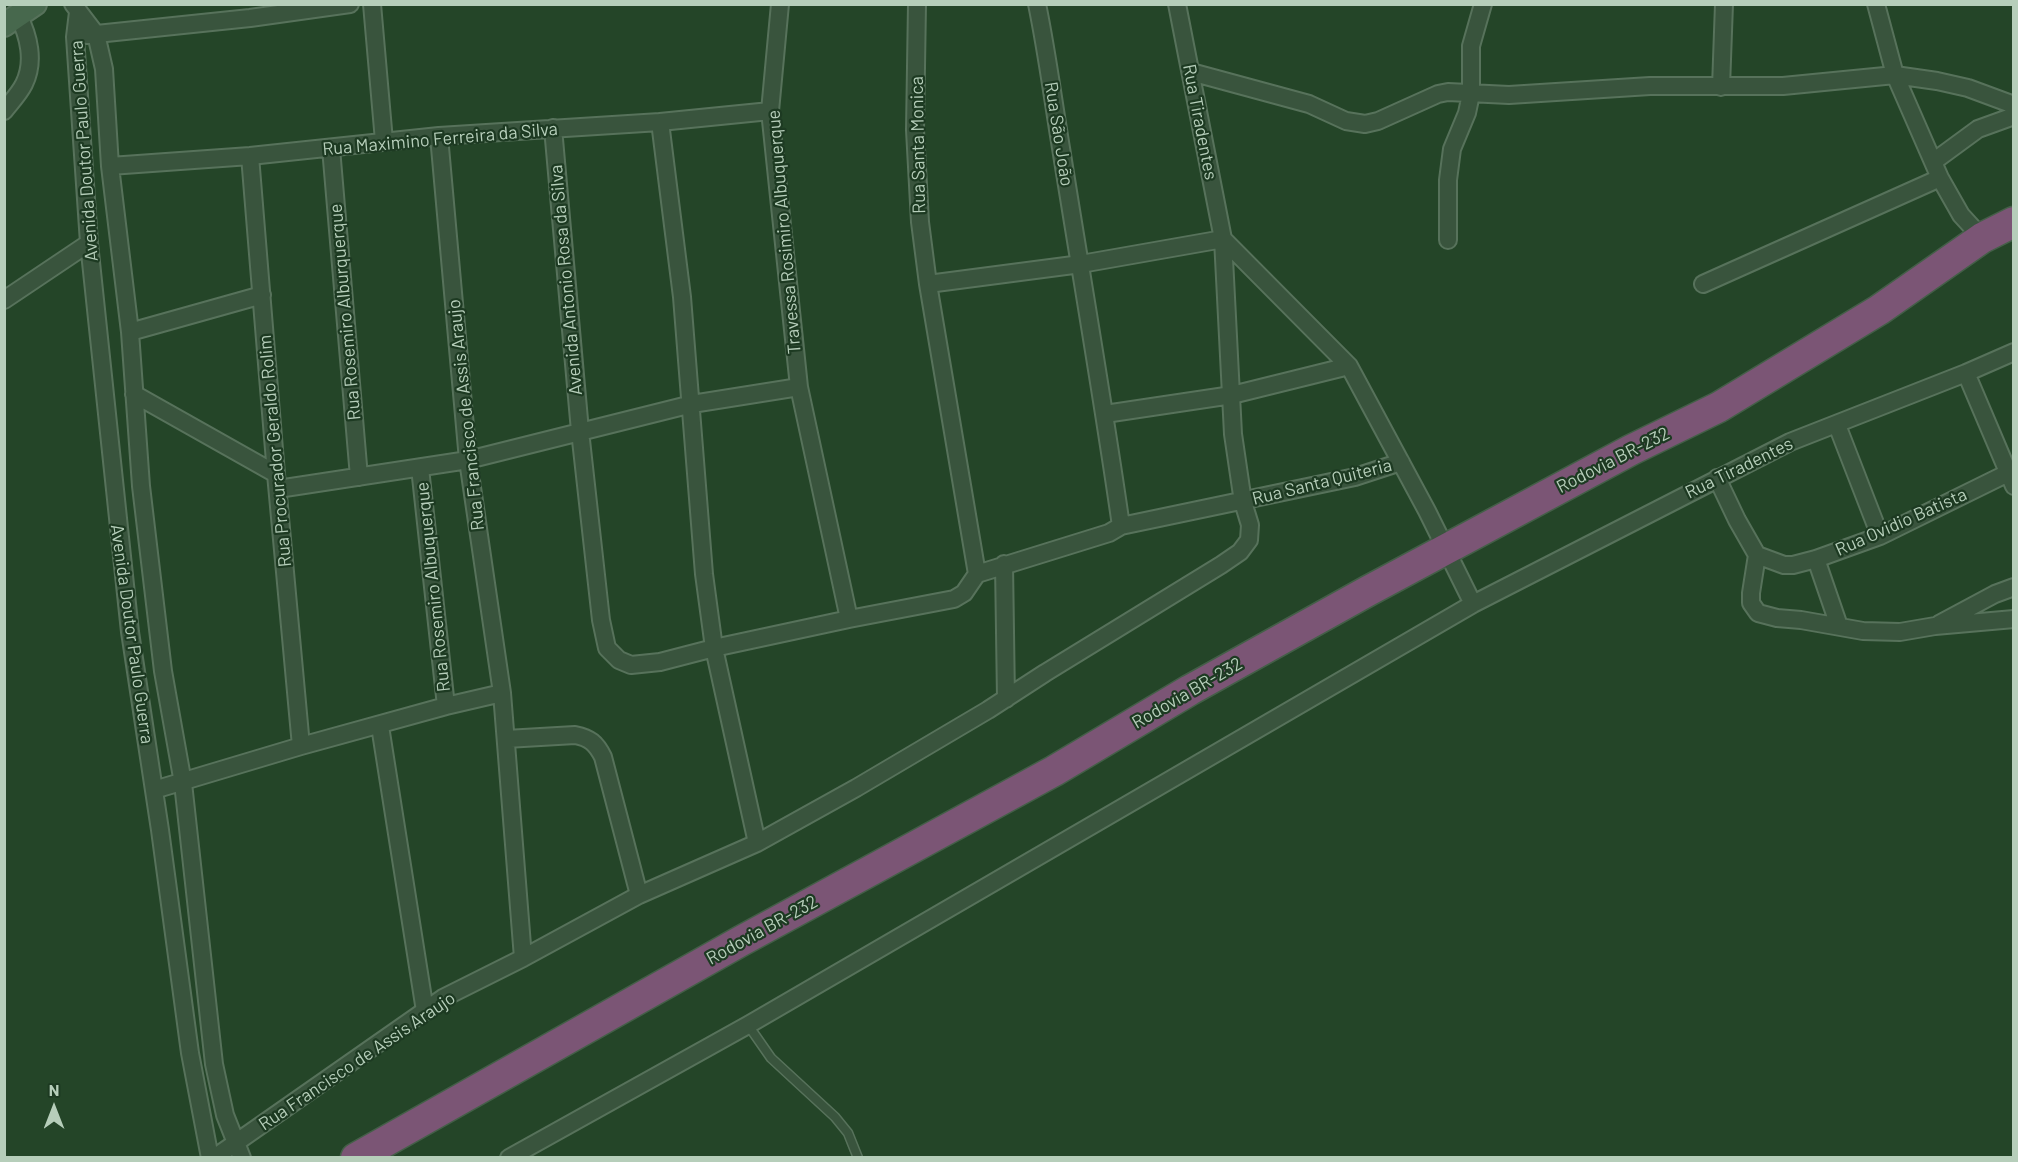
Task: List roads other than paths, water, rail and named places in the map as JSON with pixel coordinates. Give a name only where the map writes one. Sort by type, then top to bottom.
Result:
[{"type":"highway","name":"Rodovia BR-232","points":[[356,1158],[741,941],[1054,771],[1190,690],[1445,549],[1631,450],[1719,408],[1879,310],[1982,238],[2013,222]]},
{"type":"street","points":[[75,37],[250,18],[350,4]]},
{"type":"street","points":[[372,4],[384,141]]},
{"type":"street","name":"Travessa Rosimiro Albuquerque","points":[[780,4],[771,111],[799,387],[849,619]]},
{"type":"street","name":"Rua Santa Monica","points":[[917,4],[915,130],[920,222],[928,284],[977,574]]},
{"type":"street","name":"Rua São João","points":[[1037,4],[1081,264],[1121,526]]},
{"type":"street","name":"Rua Tiradentes","points":[[1177,4],[1200,132],[1223,239],[1232,395]]},
{"type":"street","points":[[1448,240],[1452,149],[1467,113],[1471,94],[1471,46],[1483,4]]},
{"type":"street","points":[[1721,87],[1724,4]]},
{"type":"street","points":[[1876,4],[1895,75],[1940,178],[1961,215],[1982,238]]},
{"type":"street","name":"Avenida Doutor Paulo Guerra","points":[[76,8],[96,34],[104,69],[110,166],[130,332],[141,486],[152,576],[164,671],[183,783],[214,1064],[225,1114],[239,1151]]},
{"type":"street","name":"Avenida Doutor Paulo Guerra","points":[[76,8],[75,37],[89,243],[123,579],[190,1053],[212,1158]]},
{"type":"street","points":[[4,111],[24,84],[29,67],[29,44],[26,29],[19,15]]},
{"type":"street","points":[[1191,72],[1309,104],[1346,121],[1365,124],[1378,121],[1438,94],[1448,92],[1509,95],[1650,86],[1783,86],[1895,75],[1968,88],[2013,105]]},
{"type":"street","name":"Rua Maximino Ferreira da Silva","points":[[110,166],[250,156],[439,136],[660,122],[771,111]]},
{"type":"street","points":[[1934,162],[1978,129],[2013,116]]},
{"type":"street","points":[[660,122],[682,297],[704,574],[714,648],[757,843]]},
{"type":"street","name":"Avenida Antonio Rosa da Silva","points":[[553,129],[580,431],[607,648],[619,660],[631,665],[660,662],[849,619],[954,599],[971,585],[977,574]]},
{"type":"street","name":"Rua Francisco de Assis Araujo","points":[[212,1158],[239,1151],[443,998],[523,958],[502,693],[468,460],[439,136]]},
{"type":"street","name":"Rua Rosemiro Alburquerque","points":[[331,148],[359,477]]},
{"type":"street","name":"Rua Procurador Geraldo Rolim","points":[[250,156],[301,746]]},
{"type":"street","points":[[1703,284],[1940,178]]},
{"type":"street","points":[[928,284],[1081,264],[1223,239],[1349,366],[1473,604]]},
{"type":"street","points":[[4,300],[89,243]]},
{"type":"street","points":[[130,332],[262,295]]},
{"type":"street","name":"Rua Tiradentes","points":[[509,1158],[748,1025],[1473,604],[1790,442],[1966,373],[2013,352]]},
{"type":"street","points":[[1105,414],[1232,395],[1349,366]]},
{"type":"street","points":[[1966,373],[2011,479]]},
{"type":"street","points":[[134,394],[277,482],[359,477],[468,460],[692,404],[799,387]]},
{"type":"street","points":[[523,958],[639,895],[757,843],[866,782],[1006,699],[1240,552],[1249,540],[1250,525],[1233,434],[1232,395]]},
{"type":"street","points":[[1837,425],[1880,536]]},
{"type":"street","name":"Rua Santa Quiteria","points":[[977,574],[1109,533],[1121,526],[1355,477],[1401,462]]},
{"type":"street","name":"Rua Rosemiro Albuquerque","points":[[420,468],[446,706]]},
{"type":"street","points":[[1718,478],[1737,520],[1757,555],[1751,603],[1758,613],[1863,631],[1900,632],[1935,626],[2013,619]]},
{"type":"street","name":"Rua Ovidio Batista","points":[[1757,555],[1784,565],[1816,559],[1880,536],[2011,479]]},
{"type":"street","points":[[1816,559],[1839,626]]},
{"type":"street","points":[[1004,564],[1006,699]]},
{"type":"street","points":[[123,579],[152,576]]},
{"type":"street","points":[[1935,626],[1974,604],[2013,587]]},
{"type":"street","points":[[154,790],[301,746],[502,693]]},
{"type":"street","points":[[380,726],[425,1011]]},
{"type":"street","points":[[506,739],[575,735],[586,737],[597,745],[603,757],[639,895]]},
{"type":"lane","points":[[748,1025],[771,1058],[835,1117],[848,1133],[858,1158]]}]
